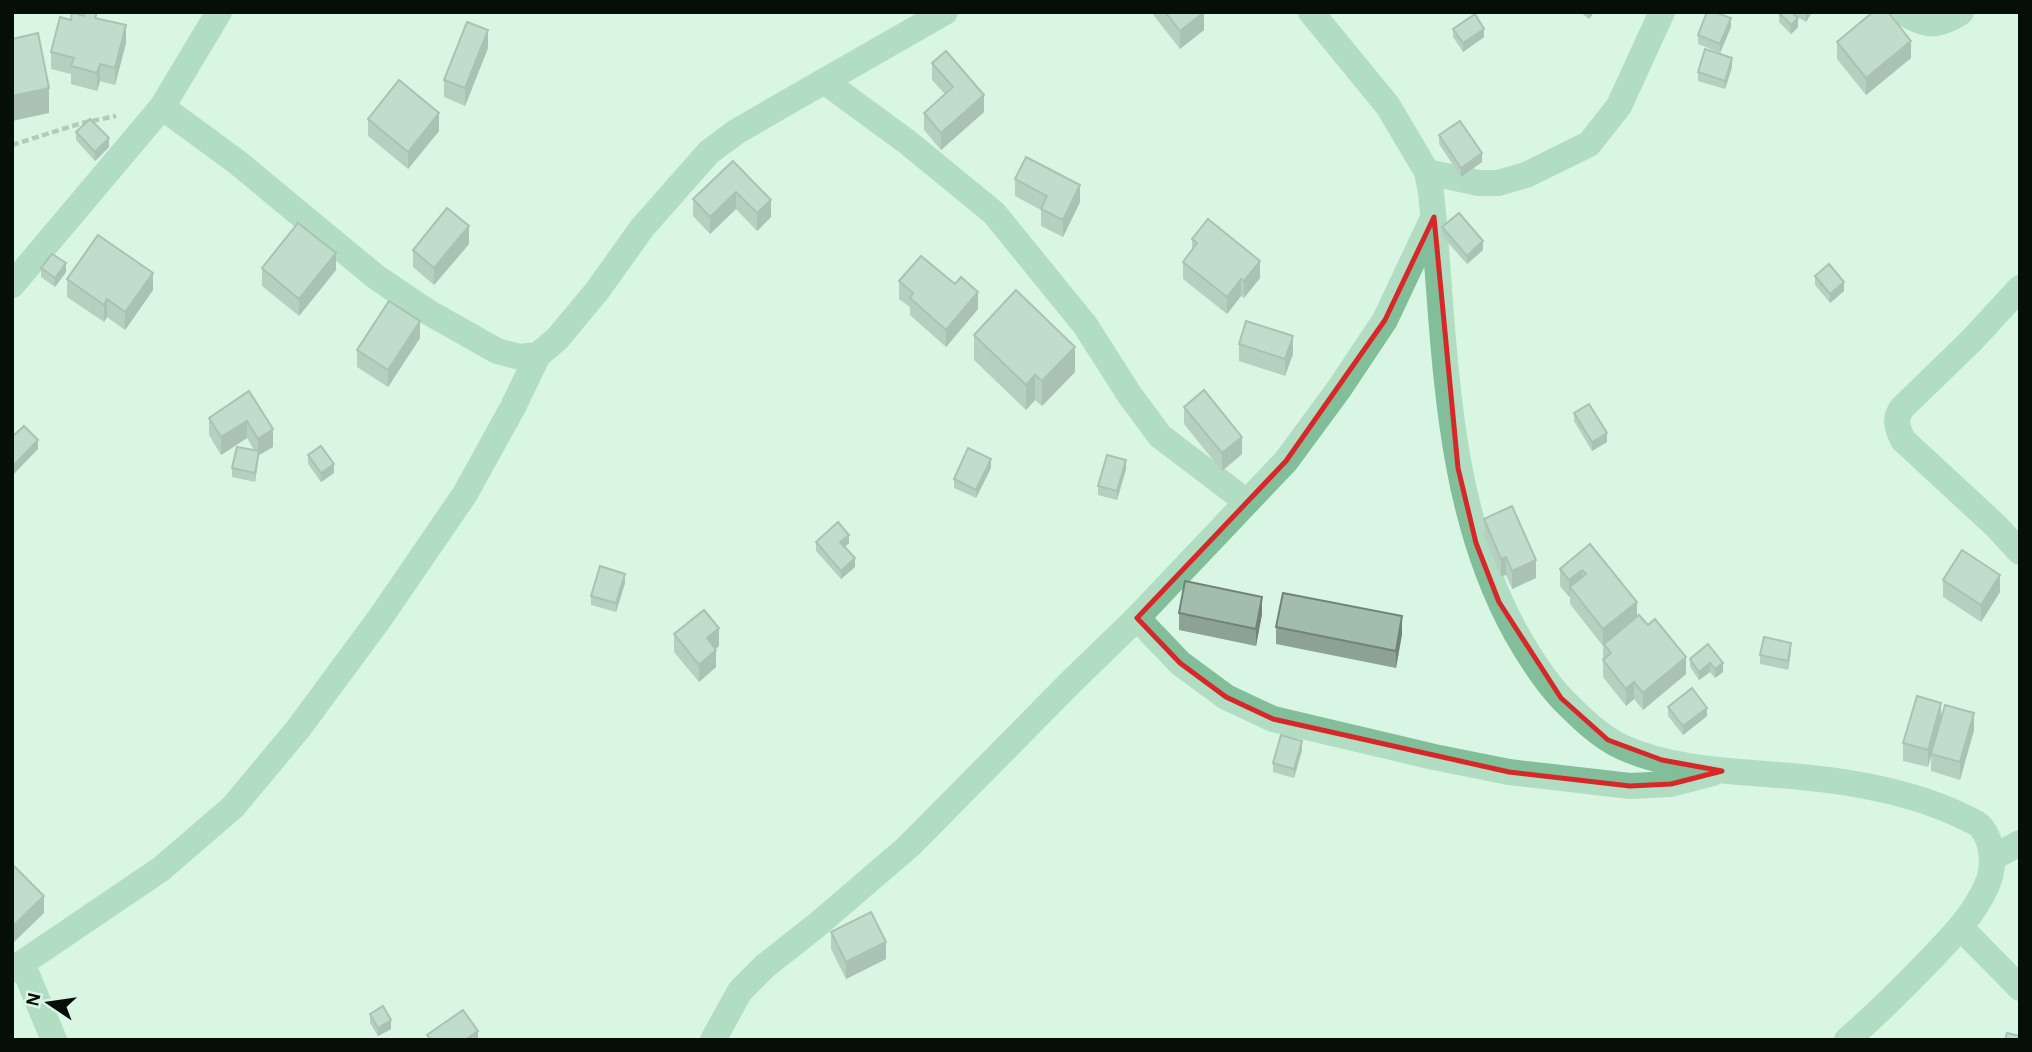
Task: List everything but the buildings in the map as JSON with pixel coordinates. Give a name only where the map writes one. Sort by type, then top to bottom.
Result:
[{"type":"street","points":[[12,285],[162,107],[219,12]]},
{"type":"street","points":[[54,1040],[17,967],[160,869],[241,797],[298,729],[372,629],[465,494],[538,355],[557,339],[642,228],[709,152],[736,132],[945,12]]},
{"type":"street","points":[[1311,12],[1388,106],[1427,172],[1434,217],[1458,468],[1476,543],[1499,602],[1528,654],[1561,698],[1608,740],[1623,748],[1662,760],[1722,771],[1804,777],[1869,787],[1931,802],[1979,824],[1989,839],[1992,858],[1987,886],[1961,928],[1886,1005],[1847,1040]]},
{"type":"street","points":[[1427,172],[1479,183],[1498,183],[1526,175],[1589,144],[1619,107],[1662,12]]},
{"type":"street","points":[[1902,12],[1916,21],[1931,24],[1946,22],[1961,12]]},
{"type":"street","points":[[824,81],[906,141],[995,213],[1085,325],[1129,394],[1160,436],[1247,502]]},
{"type":"street","points":[[162,107],[237,162],[376,277],[428,312],[497,351],[520,357],[538,355]]},
{"type":"street","points":[[713,1040],[740,991],[765,966],[909,846],[1137,618],[1286,461],[1385,320],[1434,217]]},
{"type":"street","points":[[2020,289],[1902,408],[1896,423],[1903,440],[1996,526],[2020,552]]},
{"type":"street","points":[[1137,618],[1180,663],[1226,697],[1273,719],[1509,772],[1559,778],[1630,786],[1671,784],[1722,771]]},
{"type":"street","points":[[1992,858],[2020,844]]},
{"type":"street","points":[[1961,928],[2020,988]]},
{"type":"path","points":[[12,145],[82,123],[162,107]]},
{"type":"highlighted area","points":[[1434,217],[1458,468],[1476,543],[1499,602],[1561,698],[1608,740],[1662,760],[1722,771],[1671,784],[1630,786],[1509,772],[1273,719],[1226,697],[1180,663],[1137,618],[1286,461],[1385,320]]}]
